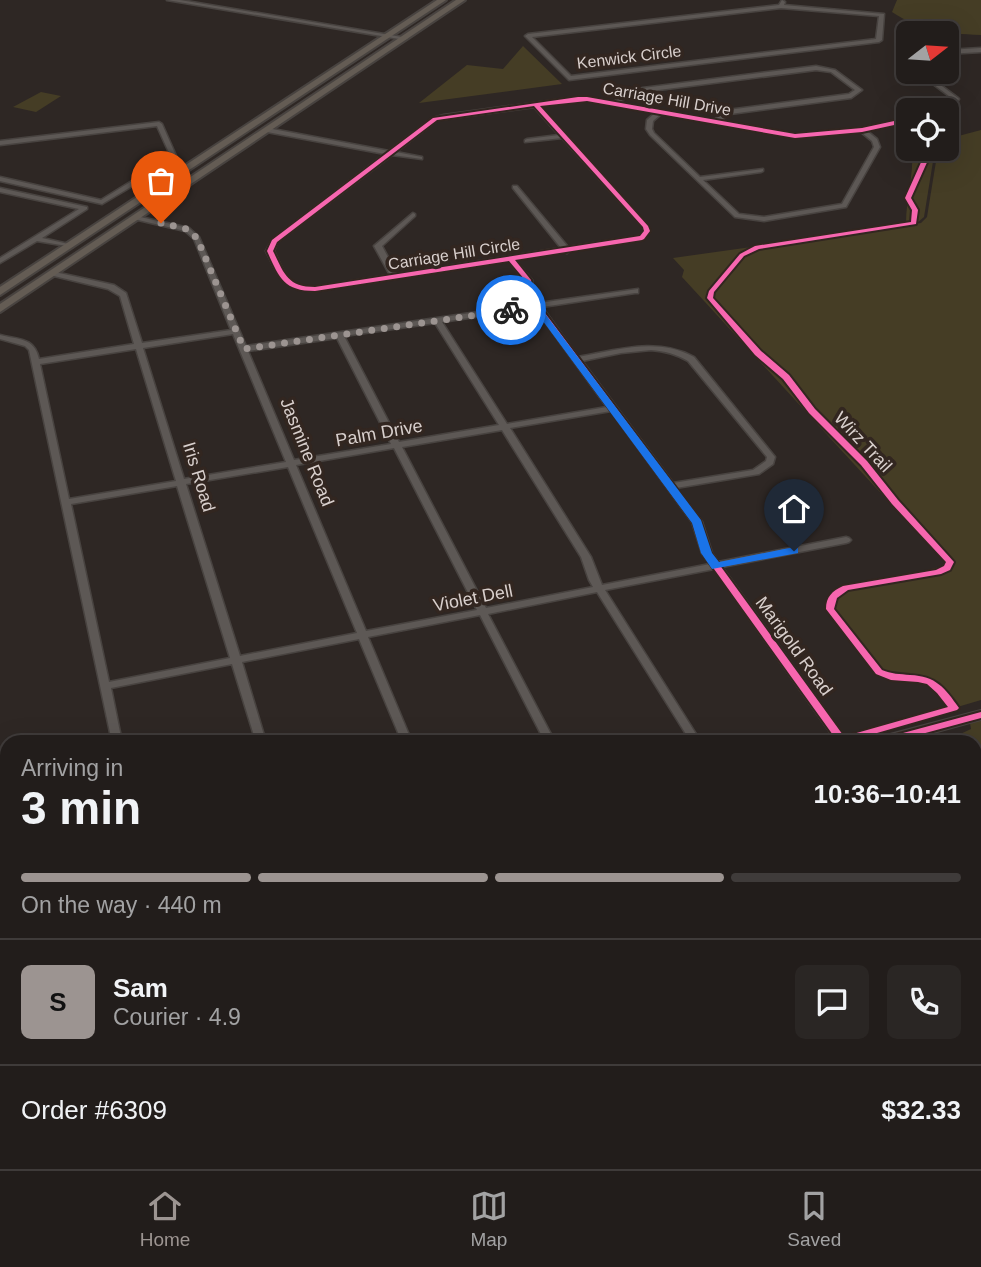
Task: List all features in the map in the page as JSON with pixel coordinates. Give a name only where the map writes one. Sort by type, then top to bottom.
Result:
[{"type":"main road","points":[[0,292],[442,0]]},
{"type":"main road","points":[[0,309],[461,0]]},
{"type":"main road","points":[[265,118],[263,123],[267,130]]},
{"type":"main road","points":[[246,131],[253,135],[252,141]]},
{"type":"main road","points":[[53,273],[54,263],[68,248]]},
{"type":"main road","points":[[23,294],[36,278],[31,272]]},
{"type":"street","points":[[170,0],[405,38]]},
{"type":"street","name":"Kenwick Circle","points":[[782,3],[883,15],[879,40],[569,78],[527,37],[528,36],[782,3]]},
{"type":"street","points":[[959,51],[981,50]]},
{"type":"street","points":[[616,103],[625,95],[643,90],[817,68],[833,71],[859,90],[850,96],[728,113],[715,122]]},
{"type":"street","points":[[938,84],[955,98]]},
{"type":"street","name":"Carriage Hill Drive","points":[[390,153],[435,119],[587,99],[795,136],[862,130],[896,123]]},
{"type":"street","name":"Carriage Hill Circle","points":[[390,153],[269,246],[286,282],[298,289],[315,289],[642,238],[647,231],[536,105]]},
{"type":"street","points":[[661,111],[650,120],[649,129],[732,212],[745,218],[764,219],[836,208],[848,202],[877,147],[876,140],[862,130]]},
{"type":"street","points":[[0,144],[159,124],[174,158],[102,202],[85,208],[0,261]]},
{"type":"street","points":[[267,130],[420,158]]},
{"type":"street","points":[[527,141],[564,136]]},
{"type":"street","points":[[697,179],[761,170]]},
{"type":"street","points":[[147,175],[167,182]]},
{"type":"street","points":[[0,179],[102,202]]},
{"type":"street","points":[[139,180],[167,182]]},
{"type":"street","points":[[515,187],[566,251]]},
{"type":"street","points":[[0,190],[85,208]]},
{"type":"street","points":[[395,277],[378,246],[413,215]]},
{"type":"street","name":"Jasmine Road","points":[[136,218],[187,229],[194,233],[404,735]]},
{"type":"street","points":[[36,241],[68,248]]},
{"type":"street","name":"Marigold Road","points":[[511,259],[528,280],[530,297],[697,522],[706,553],[838,735]]},
{"type":"street","name":"Iris Road","points":[[53,273],[118,290],[123,295],[259,735]]},
{"type":"street","points":[[244,349],[635,291]]},
{"type":"street","points":[[438,321],[586,557],[600,590],[692,735]]},
{"type":"street","points":[[36,362],[237,331]]},
{"type":"street","points":[[340,336],[546,735]]},
{"type":"street","points":[[0,337],[28,344],[33,349],[115,735]]},
{"type":"street","points":[[578,359],[653,348],[677,350],[691,359],[771,457],[770,462],[755,472],[671,486]]},
{"type":"street","name":"Palm Drive","points":[[66,502],[614,408]]},
{"type":"street","name":"Violet Dell","points":[[105,687],[846,540]]},
{"type":"street","points":[[906,735],[981,715]]},
{"type":"shaded area","points":[[897,0],[981,0],[981,35],[959,33],[959,21],[908,21],[892,12]]},
{"type":"shaded area","points":[[523,46],[562,84],[419,103],[467,65],[503,69]]},
{"type":"shaded area","points":[[41,92],[61,96],[36,112],[13,107]]},
{"type":"shaded area","points":[[981,130],[981,700],[954,708],[930,682],[918,678],[891,677],[879,672],[830,609],[834,595],[954,563],[780,379],[948,562],[945,563],[682,277],[684,270],[673,258],[921,223],[927,217],[936,161],[959,161],[959,136]]},
{"type":"shaded area","points":[[912,161],[933,161],[924,217],[918,222],[906,224],[907,205]]},
{"type":"shaded area","points":[[981,720],[981,735],[958,735],[971,729],[970,723]]},
{"type":"cycle path","points":[[536,105],[646,227],[647,231],[642,238],[315,289],[297,287],[285,280],[270,251],[274,241],[435,119],[578,99],[587,99],[795,136],[862,130],[896,123]]},
{"type":"cycle path","name":"Wirz Trail","points":[[860,735],[954,708],[930,682],[918,678],[891,677],[879,672],[830,609],[832,598],[846,588],[938,572],[947,568],[950,562],[895,502],[864,463],[812,411],[786,377],[758,353],[710,298],[711,292],[742,255],[757,247],[914,223],[915,210],[908,198],[925,161]]},
{"type":"cycle path","points":[[511,259],[528,280],[530,297],[697,522],[707,553],[838,735]]},
{"type":"cycle path","points":[[906,735],[981,715]]},
{"type":"way so far","points":[[161,223],[194,233],[244,349],[511,310]]},
{"type":"route","points":[[511,310],[537,306],[697,522],[706,553],[716,566],[794,551]]}]
